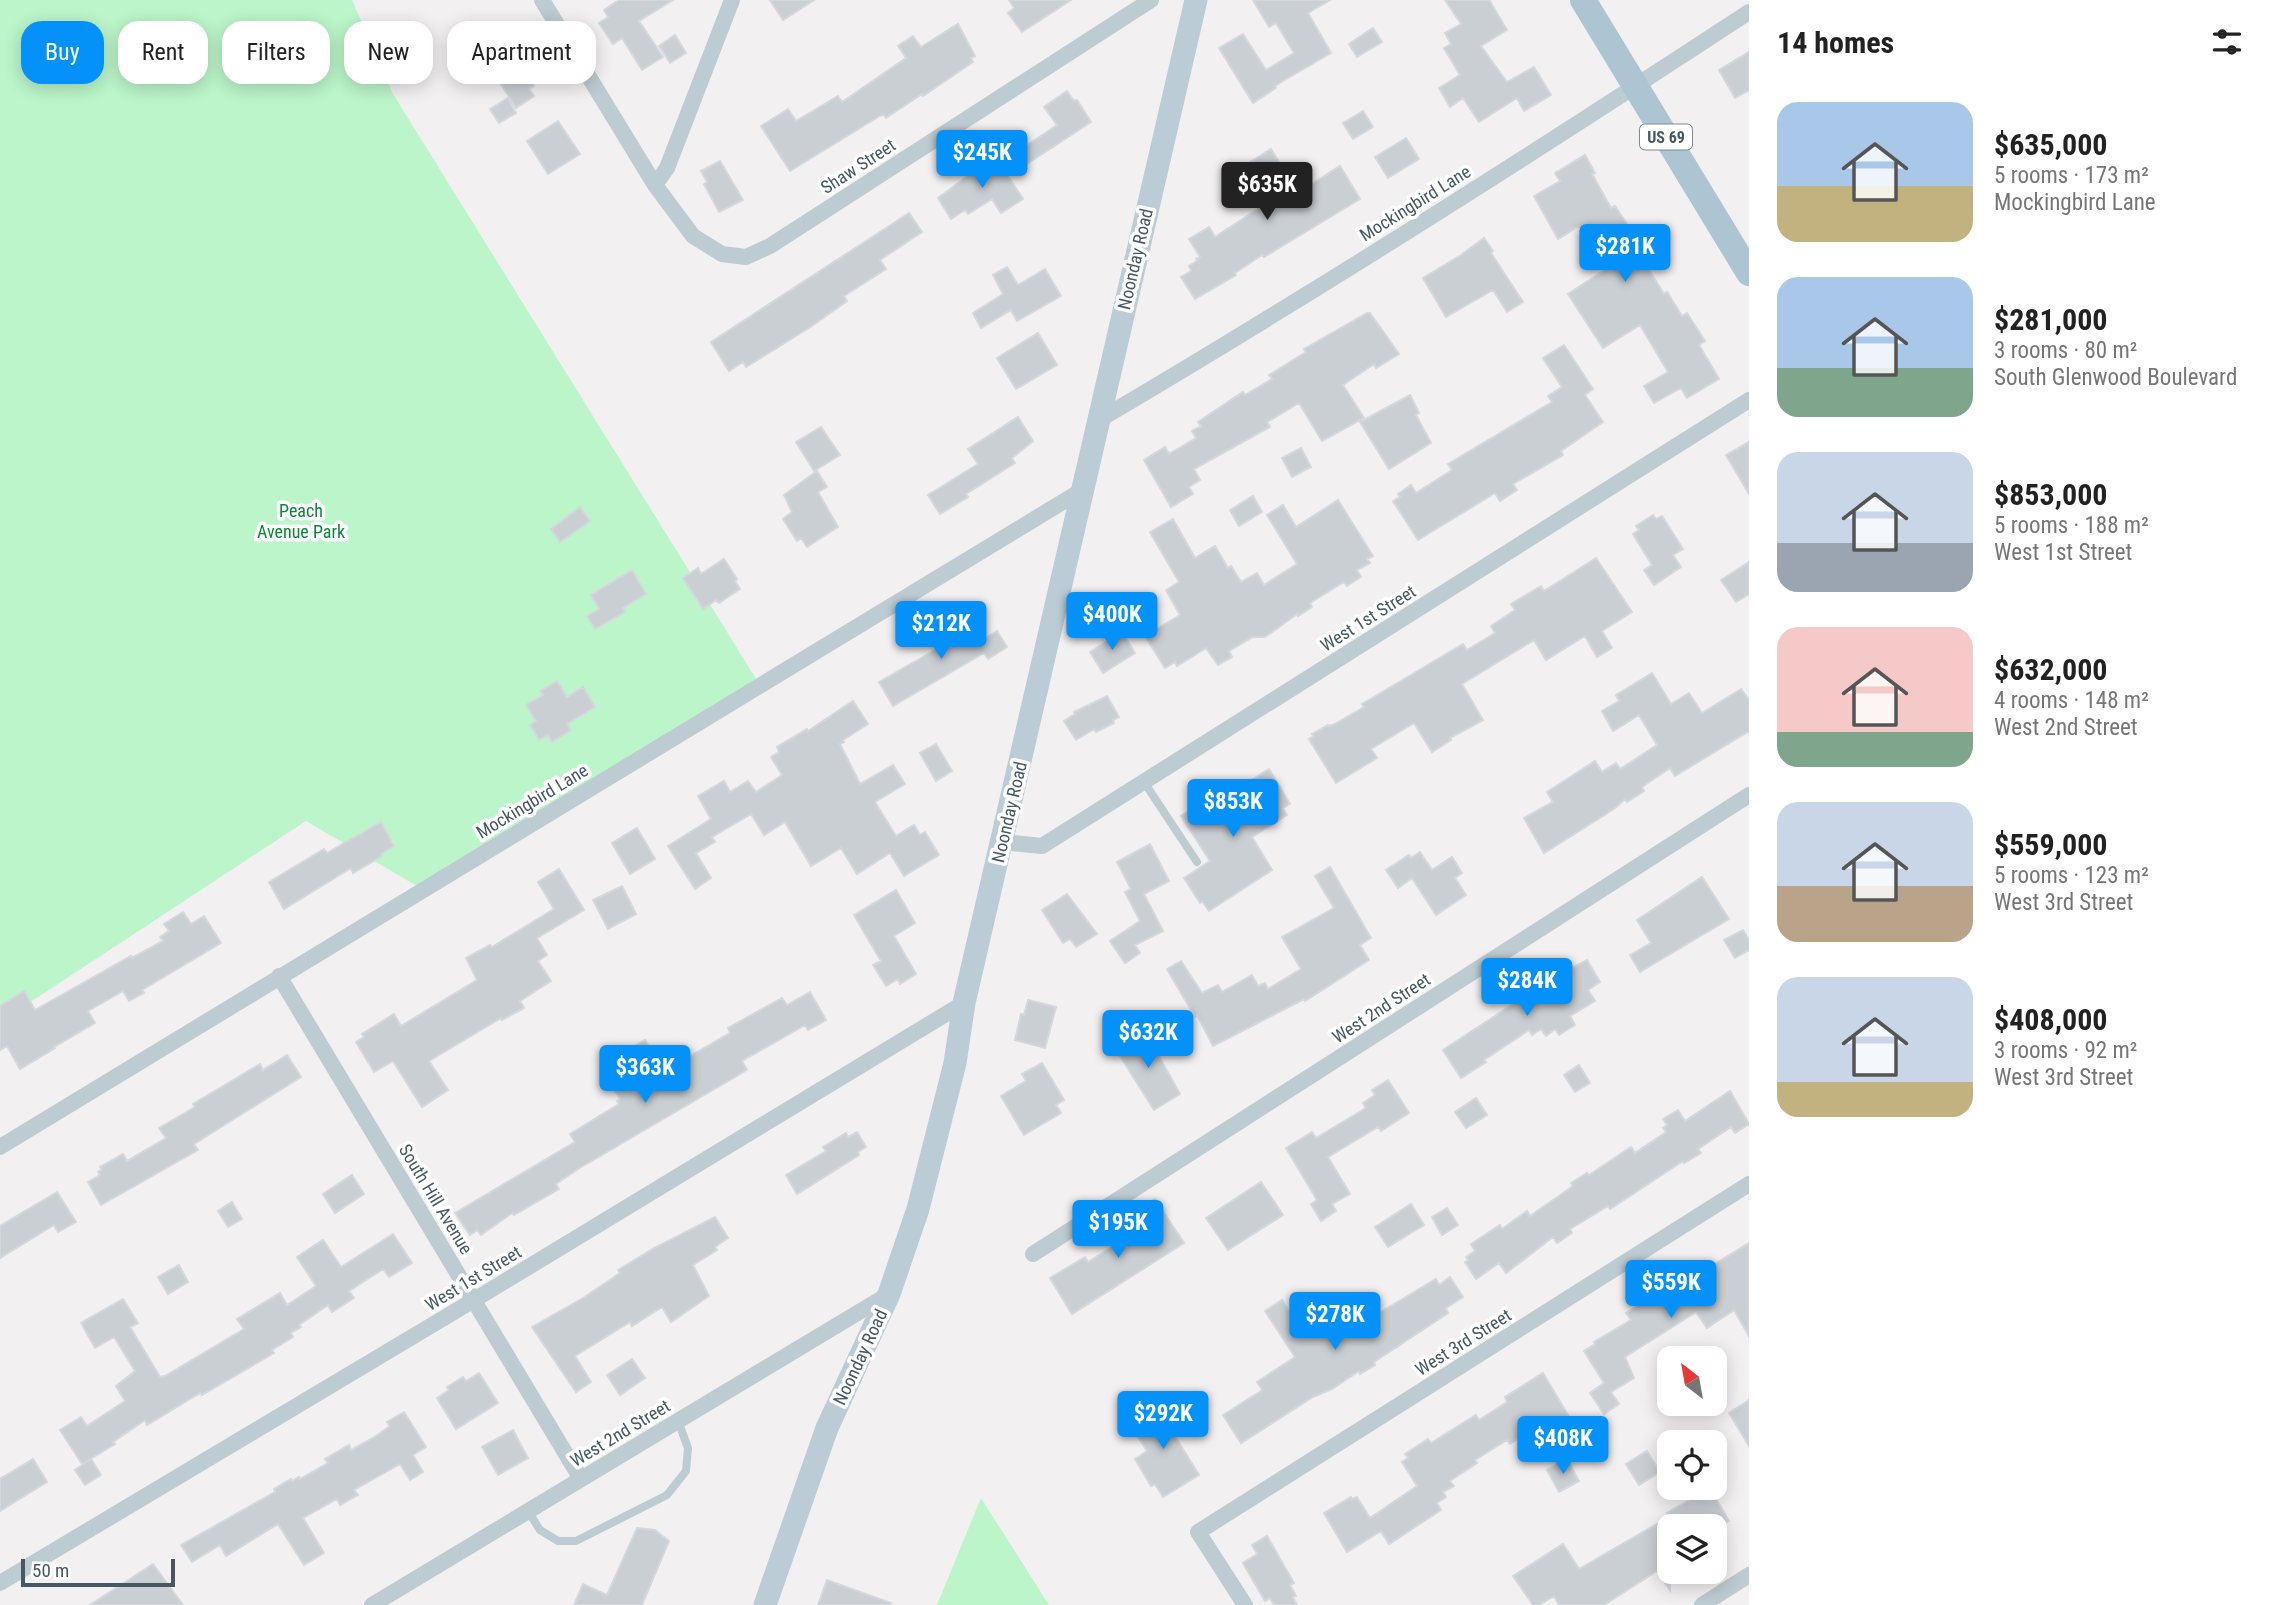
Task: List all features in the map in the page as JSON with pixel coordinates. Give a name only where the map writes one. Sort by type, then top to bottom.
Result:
[{"type":"main road","name":"US 69","points":[[1583,0],[1749,273]]},
{"type":"street","points":[[542,0],[655,185],[667,168],[732,0]]},
{"type":"street","name":"Shaw Street","points":[[655,185],[693,236],[722,254],[746,257],[770,246],[1151,0]]},
{"type":"street","name":"Noonday Road","points":[[765,1605],[827,1428],[889,1294],[918,1209],[955,1063],[964,1003],[1196,0]]},
{"type":"street","name":"Mockingbird Lane","points":[[1097,421],[1230,343],[1749,12]]},
{"type":"street","name":"West 1st Street","points":[[1002,842],[1042,846],[1749,400]]},
{"type":"street","name":"Mockingbird Lane","points":[[0,1147],[1084,489]]},
{"type":"street","name":"West 2nd Street","points":[[1033,1254],[1749,795]]},
{"type":"street","name":"South Hill Avenue","points":[[279,976],[582,1479]]},
{"type":"street","name":"West 1st Street","points":[[0,1583],[964,1003]]},
{"type":"street","name":"West 3rd Street","points":[[1245,1605],[1199,1532],[1749,1184]]},
{"type":"street","name":"West 2nd Street","points":[[372,1605],[889,1294]]},
{"type":"street","points":[[1702,1605],[1749,1575]]},
{"type":"lane","points":[[1144,782],[1197,862]]},
{"type":"lane","points":[[528,1511],[540,1530],[558,1541],[576,1541],[667,1495],[685,1471],[688,1448],[678,1420]]},
{"type":"green space","name":"Peach Avenue Park","points":[[0,0],[352,0],[361,21],[344,21],[344,84],[389,84],[760,685],[422,889],[306,821],[0,1022]]},
{"type":"green space","points":[[981,1498],[1049,1605],[937,1605]]},
{"type":"building","points":[[619,0],[673,0],[639,21],[663,57],[642,70],[622,38],[613,44],[599,23],[608,17],[604,10]]},
{"type":"building","points":[[770,0],[814,0],[783,20]]},
{"type":"building","points":[[1009,0],[1071,0],[1022,32],[1008,13],[1014,8]]},
{"type":"building","points":[[1253,0],[1330,0],[1308,13],[1331,53],[1275,86],[1276,88],[1253,103],[1219,48],[1243,34],[1266,70],[1294,53],[1276,23],[1269,27]]},
{"type":"building","points":[[1445,0],[1489,0],[1507,30],[1481,46],[1507,82],[1534,67],[1551,95],[1524,111],[1517,98],[1479,122],[1463,98],[1450,107],[1439,88],[1460,75],[1444,48],[1451,44],[1445,33],[1461,24]]},
{"type":"building","points":[[958,24],[975,56],[971,58],[973,62],[923,96],[922,94],[886,118],[883,114],[790,171],[761,126],[788,109],[796,121],[838,96],[842,102],[906,58],[898,46],[913,36],[921,47]]},
{"type":"building","points":[[1373,28],[1382,42],[1357,57],[1349,44]]},
{"type":"building","points":[[675,35],[686,53],[670,63],[659,46]]},
{"type":"building","points":[[1749,52],[1749,90],[1735,98],[1719,70]]},
{"type":"building","points":[[501,84],[533,84],[529,89],[534,96],[516,108]]},
{"type":"building","points":[[1067,91],[1074,101],[1077,100],[1091,122],[1013,173],[1005,160],[1057,125],[1044,107]]},
{"type":"building","points":[[508,98],[516,113],[499,123],[490,109]]},
{"type":"building","points":[[1363,111],[1373,127],[1353,139],[1343,123]]},
{"type":"building","points":[[558,121],[580,154],[548,174],[527,141]]},
{"type":"building","points":[[1406,138],[1419,159],[1388,178],[1375,157]]},
{"type":"building","points":[[1271,149],[1296,190],[1299,188],[1301,191],[1340,166],[1360,199],[1264,257],[1262,255],[1235,273],[1236,275],[1195,299],[1181,277],[1191,271],[1189,266],[1200,257],[1189,239],[1209,227],[1215,237],[1267,203],[1244,166]]},
{"type":"building","points":[[993,153],[1023,199],[1001,213],[992,199],[968,214],[965,210],[951,219],[938,198],[974,171],[972,167]]},
{"type":"building","points":[[1585,155],[1611,208],[1615,206],[1647,254],[1645,256],[1649,263],[1646,265],[1664,294],[1667,292],[1682,316],[1687,313],[1705,341],[1699,345],[1719,379],[1687,398],[1681,388],[1654,403],[1644,386],[1668,372],[1640,325],[1603,348],[1568,294],[1606,269],[1579,226],[1558,239],[1534,196],[1560,181],[1555,173]]},
{"type":"building","points":[[720,161],[743,200],[719,212],[704,184],[707,182],[701,171]]},
{"type":"building","points":[[909,213],[922,232],[880,260],[886,269],[844,296],[847,301],[812,326],[746,367],[743,362],[729,371],[711,342]]},
{"type":"building","points":[[1484,238],[1523,302],[1507,312],[1493,290],[1446,317],[1423,278]]},
{"type":"building","points":[[1007,267],[1018,285],[1045,269],[1061,296],[1017,321],[1011,310],[981,328],[973,313],[1003,294],[993,275]]},
{"type":"building","points":[[1370,313],[1399,354],[1376,368],[1374,364],[1343,385],[1364,418],[1322,441],[1299,403],[1267,422],[1270,427],[1194,469],[1200,480],[1189,487],[1193,494],[1171,507],[1144,460],[1165,447],[1169,454],[1196,438],[1192,431],[1201,426],[1198,422],[1243,392],[1245,395],[1272,379],[1269,375],[1306,352],[1304,349]]},
{"type":"building","points":[[1038,333],[1057,365],[1016,389],[997,358]]},
{"type":"building","points":[[1564,345],[1593,389],[1585,395],[1603,422],[1561,451],[1563,455],[1513,484],[1517,490],[1500,501],[1495,493],[1418,540],[1393,501],[1400,497],[1398,494],[1411,485],[1416,493],[1452,470],[1448,464],[1552,402],[1548,396],[1562,387],[1543,358]]},
{"type":"building","points":[[1410,395],[1419,413],[1416,415],[1431,443],[1389,469],[1360,422]]},
{"type":"building","points":[[1018,417],[1033,441],[1012,458],[1015,463],[940,514],[928,495],[978,464],[968,449]]},
{"type":"building","points":[[821,427],[840,455],[814,471],[796,442]]},
{"type":"building","points":[[1749,442],[1749,494],[1726,455]]},
{"type":"building","points":[[1301,448],[1311,467],[1292,477],[1282,458]]},
{"type":"building","points":[[817,471],[827,487],[818,492],[838,527],[807,547],[801,538],[797,541],[783,519],[792,512],[784,495]]},
{"type":"building","points":[[1253,496],[1262,512],[1239,526],[1230,510]]},
{"type":"building","points":[[1338,500],[1373,556],[1367,559],[1370,563],[1357,570],[1361,577],[1347,586],[1344,582],[1310,603],[1312,607],[1298,616],[1297,614],[1265,637],[1253,637],[1229,651],[1232,657],[1218,665],[1206,648],[1177,666],[1175,662],[1165,668],[1145,636],[1180,615],[1166,590],[1179,582],[1150,532],[1173,519],[1195,558],[1215,546],[1228,568],[1231,566],[1241,582],[1257,573],[1264,585],[1297,564],[1267,515],[1283,505],[1296,527]]},
{"type":"building","points":[[580,507],[590,521],[560,542],[551,529]]},
{"type":"building","points":[[1653,515],[1656,519],[1662,516],[1683,549],[1673,555],[1681,567],[1654,585],[1644,570],[1652,565],[1633,534],[1639,530],[1636,526]]},
{"type":"building","points":[[1596,558],[1632,612],[1602,631],[1612,648],[1597,657],[1585,636],[1546,660],[1534,640],[1462,684],[1483,720],[1450,738],[1451,740],[1432,752],[1414,723],[1371,749],[1377,758],[1336,783],[1309,739],[1314,736],[1312,734],[1364,707],[1362,704],[1463,644],[1467,650],[1495,633],[1491,626],[1515,610],[1511,604],[1541,586],[1544,591]]},
{"type":"building","points":[[724,559],[740,589],[719,603],[716,600],[703,609],[683,578],[698,568],[701,574]]},
{"type":"building","points":[[1749,562],[1749,594],[1736,602],[1721,580]]},
{"type":"building","points":[[632,570],[646,594],[623,608],[625,612],[595,629],[587,616],[599,609],[591,595]]},
{"type":"building","points":[[962,617],[978,643],[997,631],[1007,647],[988,659],[984,653],[893,706],[879,682],[949,642],[941,629]]},
{"type":"building","points":[[1122,632],[1135,653],[1103,673],[1090,652]]},
{"type":"building","points":[[1652,673],[1671,704],[1689,693],[1702,713],[1741,689],[1749,700],[1749,731],[1675,776],[1670,768],[1642,787],[1644,791],[1627,802],[1625,799],[1614,809],[1544,853],[1524,818],[1553,802],[1547,792],[1595,761],[1602,772],[1616,763],[1620,769],[1657,745],[1639,715],[1613,731],[1602,711],[1619,701],[1616,695]]},
{"type":"building","points":[[557,681],[567,697],[583,687],[595,707],[567,724],[571,730],[552,742],[548,735],[539,740],[530,725],[536,721],[526,705],[543,695],[540,691]]},
{"type":"building","points":[[1107,696],[1119,717],[1113,720],[1114,723],[1096,732],[1094,729],[1076,740],[1064,721],[1075,714],[1074,712]]},
{"type":"building","points":[[853,701],[868,724],[840,744],[860,784],[893,765],[905,784],[875,802],[896,836],[914,825],[920,835],[925,832],[939,855],[904,876],[890,853],[857,874],[841,848],[811,866],[785,822],[764,835],[751,814],[712,837],[715,842],[696,853],[711,878],[695,889],[668,846],[711,819],[698,796],[724,781],[730,792],[748,781],[756,792],[782,775],[771,757],[779,752],[777,747],[807,729],[808,731]]},
{"type":"building","points":[[936,744],[952,771],[936,781],[920,753]]},
{"type":"building","points":[[1269,769],[1290,804],[1283,808],[1287,815],[1252,837],[1272,870],[1209,911],[1202,901],[1200,903],[1184,878],[1210,861],[1181,816],[1214,794],[1221,805],[1255,784],[1252,780]]},
{"type":"building","points":[[381,822],[394,846],[353,873],[351,868],[284,909],[269,882],[324,849],[327,853]]},
{"type":"building","points":[[637,828],[655,859],[630,874],[612,843]]},
{"type":"building","points":[[1150,844],[1169,881],[1144,894],[1163,931],[1135,945],[1140,953],[1125,963],[1110,941],[1140,921],[1125,892],[1131,889],[1117,862]]},
{"type":"building","points":[[1420,852],[1432,870],[1452,857],[1462,873],[1455,878],[1466,895],[1436,915],[1412,878],[1398,888],[1386,870],[1409,855],[1411,858]]},
{"type":"building","points":[[1330,867],[1371,938],[1360,945],[1369,960],[1305,1001],[1304,999],[1213,1046],[1197,1015],[1195,1017],[1167,969],[1181,961],[1202,993],[1218,985],[1222,992],[1252,975],[1258,986],[1265,983],[1268,989],[1301,969],[1282,937],[1334,908],[1315,876]]},
{"type":"building","points":[[559,869],[584,910],[537,938],[547,955],[538,961],[551,981],[520,1001],[524,1008],[502,1020],[501,1018],[429,1061],[448,1090],[422,1107],[393,1061],[374,1072],[356,1042],[364,1037],[362,1034],[394,1014],[401,1026],[477,980],[466,958],[490,945],[492,947],[554,909],[538,882]]},
{"type":"building","points":[[1702,877],[1729,919],[1640,972],[1630,955],[1651,943],[1637,920]]},
{"type":"building","points":[[622,886],[636,914],[608,929],[593,900]]},
{"type":"building","points":[[896,890],[915,923],[894,936],[916,974],[900,984],[898,979],[886,986],[873,965],[881,961],[854,915]]},
{"type":"building","points":[[1067,894],[1097,934],[1076,947],[1070,939],[1063,943],[1042,910]]},
{"type":"building","points":[[183,912],[191,924],[204,916],[221,943],[142,990],[144,993],[129,1001],[123,991],[88,1011],[95,1023],[20,1069],[7,1046],[0,1050],[0,1006],[24,991],[35,1010],[163,941],[160,937],[169,931],[164,924]]},
{"type":"building","points":[[1743,930],[1749,940],[1749,950],[1735,958],[1724,940]]},
{"type":"building","points":[[1587,960],[1600,982],[1588,990],[1595,1001],[1570,1016],[1575,1025],[1559,1035],[1555,1029],[1546,1036],[1541,1029],[1532,1035],[1529,1030],[1461,1078],[1443,1050],[1553,978]]},
{"type":"building","points":[[810,992],[826,1020],[808,1030],[805,1025],[742,1061],[747,1070],[578,1169],[556,1184],[559,1189],[514,1215],[512,1213],[481,1235],[477,1230],[470,1235],[455,1213],[575,1142],[570,1134],[619,1104],[617,1101],[620,1099],[610,1083],[640,1065],[630,1049],[645,1040],[662,1069],[670,1064],[671,1067],[730,1033],[728,1028],[782,998],[787,1005]]},
{"type":"building","points":[[1028,1000],[1056,1007],[1045,1048],[1015,1040],[1021,1014],[1024,1015]]},
{"type":"building","points":[[1142,1032],[1148,1037],[1180,1094],[1154,1110],[1115,1048]]},
{"type":"building","points":[[287,1055],[301,1077],[194,1144],[198,1150],[101,1205],[88,1182],[100,1175],[100,1167],[123,1154],[127,1161],[166,1138],[159,1128],[195,1107],[193,1104],[260,1064],[263,1070]]},
{"type":"building","points":[[1042,1063],[1064,1100],[1056,1105],[1061,1113],[1024,1135],[1001,1096],[1026,1081],[1022,1074]]},
{"type":"building","points":[[1579,1065],[1590,1083],[1575,1092],[1564,1075]]},
{"type":"building","points":[[1388,1080],[1409,1113],[1381,1131],[1378,1127],[1328,1157],[1350,1194],[1332,1204],[1336,1211],[1321,1221],[1311,1204],[1317,1200],[1286,1148],[1312,1132],[1316,1138],[1366,1108],[1363,1103],[1375,1095],[1372,1090]]},
{"type":"building","points":[[1730,1091],[1749,1124],[1735,1133],[1731,1127],[1698,1149],[1701,1153],[1684,1163],[1683,1161],[1610,1209],[1608,1206],[1570,1229],[1572,1233],[1557,1243],[1553,1237],[1506,1273],[1499,1263],[1476,1279],[1465,1262],[1468,1260],[1466,1257],[1475,1251],[1471,1244],[1500,1225],[1502,1229],[1527,1211],[1530,1216],[1573,1186],[1571,1183],[1587,1173],[1589,1175],[1631,1147],[1635,1153],[1666,1132],[1663,1128],[1667,1125],[1663,1119],[1678,1110],[1685,1121]]},
{"type":"building","points":[[1476,1098],[1487,1115],[1466,1128],[1455,1112]]},
{"type":"building","points":[[857,1132],[866,1147],[858,1152],[859,1155],[797,1194],[786,1175],[826,1151],[823,1147],[846,1133],[848,1137]]},
{"type":"building","points":[[352,1175],[364,1194],[335,1213],[323,1194]]},
{"type":"building","points":[[1261,1182],[1283,1215],[1228,1250],[1206,1218]]},
{"type":"building","points":[[57,1192],[76,1222],[58,1232],[54,1225],[0,1258],[0,1226]]},
{"type":"building","points":[[1155,1199],[1184,1243],[1072,1314],[1050,1278],[1085,1257],[1088,1262],[1145,1226],[1136,1211]]},
{"type":"building","points":[[232,1202],[242,1219],[228,1227],[218,1211]]},
{"type":"building","points":[[1411,1204],[1424,1225],[1388,1247],[1375,1227]]},
{"type":"building","points":[[1447,1208],[1458,1225],[1442,1235],[1432,1217]]},
{"type":"building","points":[[715,1217],[728,1238],[715,1247],[717,1250],[693,1265],[709,1296],[671,1322],[662,1307],[632,1326],[630,1322],[575,1356],[591,1382],[576,1392],[532,1327],[583,1298],[620,1273],[618,1270],[654,1248]]},
{"type":"building","points":[[393,1234],[412,1263],[389,1277],[383,1269],[349,1291],[354,1298],[332,1312],[328,1305],[299,1325],[301,1327],[291,1333],[293,1337],[272,1350],[274,1353],[147,1425],[145,1420],[113,1442],[115,1444],[82,1464],[60,1430],[81,1417],[87,1426],[125,1401],[116,1386],[135,1371],[114,1337],[95,1348],[81,1323],[123,1299],[138,1323],[130,1327],[160,1377],[165,1376],[244,1329],[237,1319],[280,1293],[287,1305],[316,1286],[297,1257],[323,1240],[341,1267]]},
{"type":"building","points":[[1749,1243],[1749,1336],[1734,1310],[1707,1328],[1696,1312],[1625,1357],[1634,1378],[1611,1392],[1619,1404],[1604,1414],[1590,1393],[1604,1383],[1584,1351],[1631,1320],[1626,1313],[1649,1299],[1653,1305],[1663,1299],[1665,1302],[1699,1280],[1697,1275]]},
{"type":"building","points":[[179,1265],[188,1282],[168,1294],[158,1277]]},
{"type":"building","points":[[1450,1277],[1463,1297],[1446,1308],[1448,1313],[1374,1362],[1375,1365],[1313,1397],[1241,1443],[1223,1415],[1261,1391],[1257,1382],[1295,1357],[1265,1311],[1282,1300],[1299,1327],[1340,1301],[1354,1323],[1361,1319],[1364,1322],[1436,1279],[1439,1285]]},
{"type":"building","points":[[632,1359],[645,1378],[620,1395],[607,1375]]},
{"type":"building","points":[[479,1373],[498,1403],[456,1429],[437,1398],[449,1390],[447,1387],[463,1377],[466,1381]]},
{"type":"building","points":[[1543,1373],[1584,1442],[1567,1452],[1548,1420],[1510,1444],[1507,1440],[1475,1460],[1477,1463],[1450,1481],[1454,1486],[1443,1492],[1446,1497],[1437,1503],[1441,1510],[1389,1544],[1381,1531],[1347,1552],[1324,1513],[1351,1497],[1357,1497],[1370,1518],[1417,1486],[1402,1462],[1408,1458],[1405,1454],[1428,1439],[1431,1443],[1476,1415],[1479,1420],[1507,1402],[1505,1397]]},
{"type":"building","points":[[1749,1400],[1749,1446],[1729,1413]]},
{"type":"building","points":[[1174,1403],[1185,1421],[1171,1430],[1199,1475],[1163,1497],[1155,1484],[1151,1486],[1135,1459],[1147,1451],[1130,1424],[1153,1410],[1156,1415]]},
{"type":"building","points":[[404,1412],[426,1447],[413,1455],[423,1472],[410,1480],[400,1464],[354,1490],[358,1495],[340,1505],[337,1499],[303,1518],[324,1553],[304,1565],[278,1524],[226,1556],[220,1545],[192,1562],[181,1545],[275,1492],[274,1489],[291,1479],[300,1479],[328,1463],[325,1459],[349,1445],[351,1450],[376,1436],[390,1426],[387,1422]]},
{"type":"building","points":[[513,1430],[528,1458],[498,1475],[482,1447]]},
{"type":"building","points":[[1647,1451],[1657,1467],[1657,1474],[1639,1485],[1626,1464]]},
{"type":"building","points":[[33,1459],[47,1482],[0,1511],[0,1479]]},
{"type":"building","points":[[91,1459],[101,1475],[85,1485],[75,1470]]},
{"type":"building","points":[[1567,1459],[1579,1481],[1559,1492],[1547,1470]]},
{"type":"building","points":[[1689,1500],[1717,1500],[1725,1514],[1668,1514]]},
{"type":"building","points":[[1657,1524],[1657,1571],[1604,1605],[1559,1605],[1554,1596],[1539,1605],[1533,1605],[1513,1576],[1563,1544],[1579,1569]]},
{"type":"building","points":[[637,1528],[655,1530],[669,1541],[642,1605],[574,1605],[583,1584],[607,1595]]},
{"type":"building","points":[[1267,1536],[1294,1583],[1290,1585],[1297,1605],[1274,1605],[1270,1598],[1265,1601],[1243,1563],[1257,1554],[1252,1545]]},
{"type":"building","points":[[153,1564],[183,1605],[90,1605]]},
{"type":"building","points":[[827,1580],[891,1603],[818,1605]]}]
